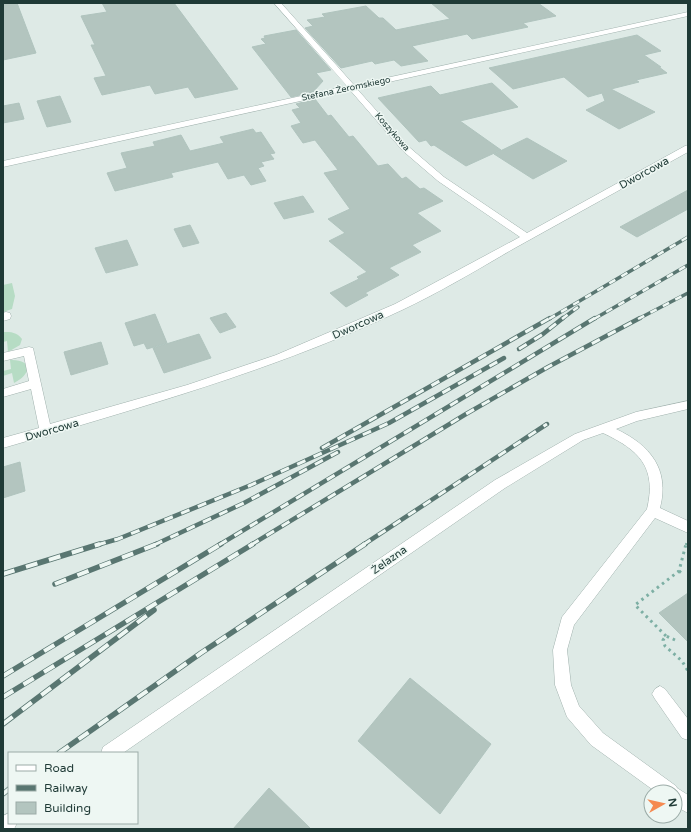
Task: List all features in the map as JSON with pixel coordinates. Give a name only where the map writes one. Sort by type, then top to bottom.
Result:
[{"type":"street","name":"Koszykowa","points":[[277,3],[353,87],[406,149],[441,179],[527,238]]},
{"type":"street","name":"Stefana Żeromskiego","points":[[3,164],[688,14]]},
{"type":"street","name":"Dworcowa","points":[[3,443],[46,432],[189,389],[280,358],[399,307],[527,238],[688,148]]},
{"type":"street","points":[[3,357],[29,351],[46,432]]},
{"type":"street","points":[[3,393],[36,383]]},
{"type":"street","name":"Żelazna","points":[[110,752],[500,484],[579,437],[636,417],[688,405]]},
{"type":"street","points":[[604,428],[626,438],[635,445],[654,469],[657,491],[653,511],[567,622],[560,650],[563,685],[573,711],[597,739],[659,784]]},
{"type":"street","points":[[653,511],[688,527]]},
{"type":"street","points":[[660,694],[688,732]]},
{"type":"path","points":[[675,640],[666,636],[635,605],[679,571],[688,536]]},
{"type":"path","points":[[679,571],[684,575]]},
{"type":"path","points":[[666,636],[663,640],[665,646],[682,661],[688,671]]},
{"type":"green space","points":[[12,283],[15,296],[12,309],[3,312],[3,285]]},
{"type":"green space","points":[[3,332],[11,332],[18,335],[22,339],[20,345],[8,352],[7,341],[3,342]]},
{"type":"green space","points":[[10,360],[18,360],[23,362],[26,364],[27,368],[27,372],[14,383],[12,373],[3,376],[3,371],[11,369]]},
{"type":"building","points":[[3,3],[17,3],[36,53],[3,60]]},
{"type":"building","points":[[102,3],[174,3],[238,89],[195,98],[188,87],[155,94],[150,85],[102,95],[94,78],[106,76],[91,45],[95,45],[81,16],[107,12]]},
{"type":"building","points":[[431,3],[538,3],[556,16],[523,23],[528,27],[472,39],[467,34],[412,46],[428,61],[401,66],[394,60],[375,64],[372,61],[341,68],[305,28],[313,26],[307,20],[325,17],[322,14],[366,6],[379,18],[383,18],[396,30],[450,19]]},
{"type":"building","points":[[296,30],[331,70],[316,73],[323,81],[313,92],[291,97],[252,47],[266,44],[261,39],[265,38],[264,36]]},
{"type":"building","points":[[637,35],[661,51],[644,55],[667,73],[636,80],[639,82],[611,89],[655,112],[619,129],[586,110],[605,101],[602,93],[588,97],[564,77],[513,89],[489,68]]},
{"type":"building","points":[[492,83],[518,107],[460,121],[501,150],[466,166],[434,145],[431,146],[426,140],[419,142],[378,98],[431,86],[440,95]]},
{"type":"building","points":[[60,96],[71,122],[47,127],[37,101]]},
{"type":"building","points":[[315,99],[328,116],[331,115],[349,137],[353,136],[378,166],[388,164],[402,179],[406,177],[420,189],[424,188],[443,201],[417,213],[441,231],[412,245],[421,252],[389,268],[399,275],[365,293],[368,295],[346,307],[330,293],[359,279],[357,277],[367,272],[329,241],[345,233],[328,219],[350,209],[324,173],[338,170],[315,140],[303,143],[291,126],[301,123],[292,110],[300,108],[296,104]]},
{"type":"building","points":[[19,103],[24,119],[3,123],[3,106]]},
{"type":"building","points":[[253,129],[256,133],[261,132],[275,153],[270,154],[274,159],[261,162],[264,166],[258,168],[266,181],[251,185],[244,175],[228,179],[218,162],[171,173],[173,177],[115,191],[107,173],[127,168],[121,153],[155,146],[153,142],[181,135],[190,151],[224,143],[220,137]]},
{"type":"building","points":[[527,138],[567,161],[533,179],[494,154]]},
{"type":"building","points":[[688,190],[688,209],[637,237],[620,227]]},
{"type":"building","points":[[303,196],[314,212],[284,219],[274,203]]},
{"type":"building","points":[[190,225],[199,243],[183,247],[174,229]]},
{"type":"building","points":[[127,240],[138,265],[106,273],[95,248]]},
{"type":"building","points":[[226,313],[236,327],[220,333],[210,318]]},
{"type":"building","points":[[155,314],[167,343],[147,349],[144,343],[134,346],[125,323]]},
{"type":"building","points":[[199,334],[211,358],[164,373],[153,348]]},
{"type":"building","points":[[101,342],[108,364],[71,375],[64,352]]},
{"type":"building","points":[[20,462],[25,491],[3,498],[3,467]]},
{"type":"building","points":[[688,593],[688,642],[659,613]]},
{"type":"building","points":[[410,678],[491,744],[440,814],[358,741]]},
{"type":"building","points":[[269,788],[311,829],[233,829]]},
{"type":"railway","points":[[549,319],[688,237]]},
{"type":"railway","points":[[594,319],[688,265]]},
{"type":"railway","points":[[638,319],[688,293]]},
{"type":"railway","points":[[562,319],[578,307]]},
{"type":"railway","points":[[322,448],[550,318]]},
{"type":"railway","points":[[519,349],[543,334],[563,318]]},
{"type":"railway","points":[[219,545],[595,318]]},
{"type":"railway","points":[[251,545],[466,414],[548,367],[640,318]]},
{"type":"railway","points":[[97,545],[118,539],[251,485],[389,423],[504,358]]},
{"type":"railway","points":[[363,545],[547,424]]},
{"type":"railway","points":[[154,545],[244,503],[338,452]]},
{"type":"railway","points":[[3,574],[100,544]]},
{"type":"railway","points":[[55,584],[157,544]]},
{"type":"railway","points":[[3,676],[221,544]]},
{"type":"railway","points":[[3,697],[253,544]]},
{"type":"railway","points":[[60,752],[201,653],[365,544]]},
{"type":"railway","points":[[3,724],[154,610]]},
{"type":"railway","points":[[3,794],[8,790]]}]
